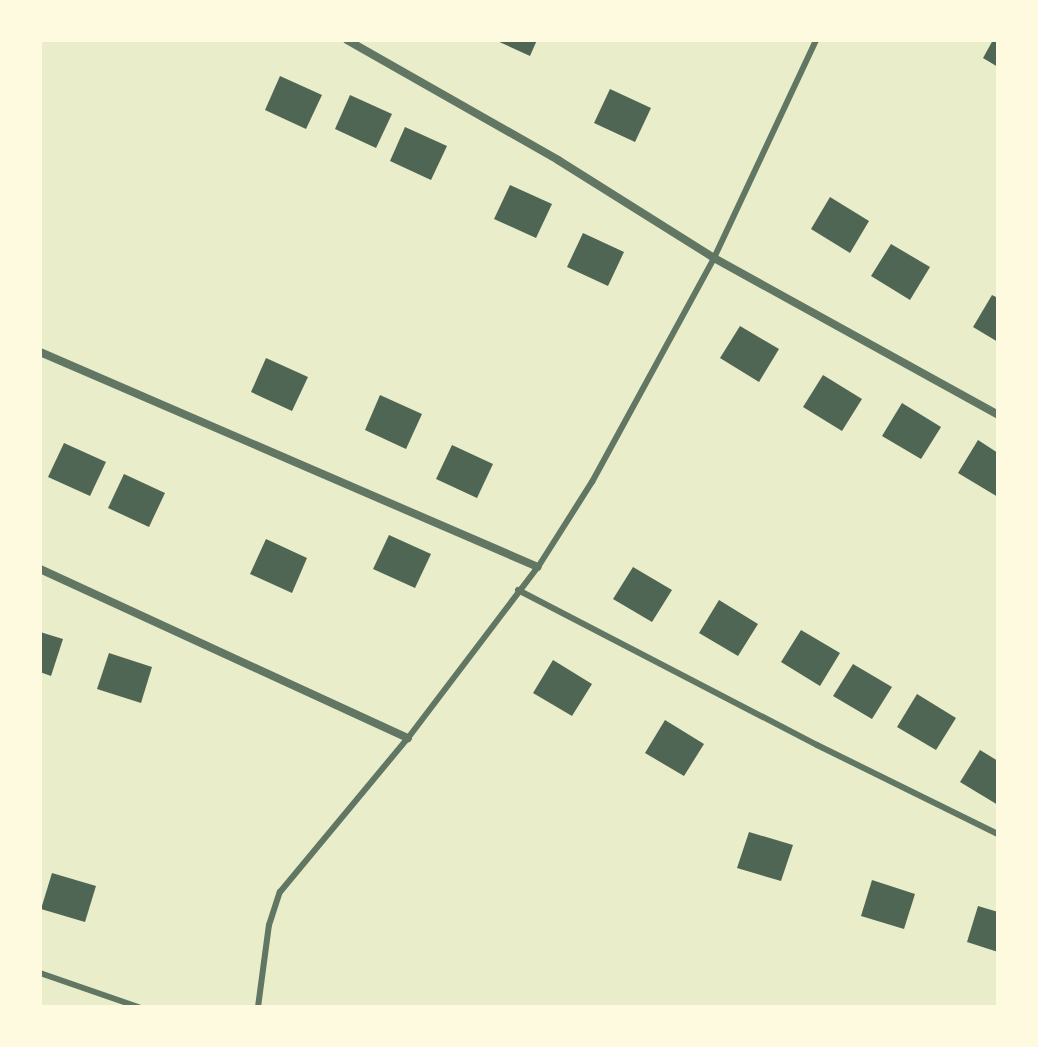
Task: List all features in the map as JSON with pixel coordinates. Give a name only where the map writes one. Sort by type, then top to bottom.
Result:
[{"type":"street","points":[[347,40],[558,160],[714,258],[998,415]]},
{"type":"street","points":[[40,352],[538,567]]},
{"type":"street","points":[[40,569],[408,738]]},
{"type":"lane","points":[[258,1007],[269,925],[280,892],[408,738],[538,567],[592,482],[714,258],[816,40]]},
{"type":"lane","points":[[518,590],[817,745],[998,834]]},
{"type":"lane","points":[[40,973],[138,1007]]},
{"type":"building","points":[[495,40],[537,40],[530,56]]},
{"type":"building","points":[[993,40],[998,40],[998,67],[983,58]]},
{"type":"building","points":[[280,76],[322,95],[306,129],[265,110]]},
{"type":"building","points":[[610,89],[651,108],[635,142],[594,123]]},
{"type":"building","points":[[350,95],[392,114],[376,148],[335,129]]},
{"type":"building","points":[[405,127],[447,146],[431,180],[390,161]]},
{"type":"building","points":[[510,185],[552,204],[536,238],[494,219]]},
{"type":"building","points":[[830,197],[869,221],[850,253],[811,229]]},
{"type":"building","points":[[583,233],[624,252],[608,286],[567,267]]},
{"type":"building","points":[[891,244],[930,267],[910,300],[871,276]]},
{"type":"building","points":[[992,295],[998,298],[998,342],[973,327]]},
{"type":"building","points":[[740,326],[779,349],[759,382],[720,358]]},
{"type":"building","points":[[266,358],[308,377],[292,411],[251,392]]},
{"type":"building","points":[[823,375],[862,399],[842,431],[803,407]]},
{"type":"building","points":[[380,395],[422,414],[406,449],[365,430]]},
{"type":"building","points":[[902,403],[941,427],[921,459],[882,436]]},
{"type":"building","points":[[978,440],[998,453],[998,497],[958,473]]},
{"type":"building","points":[[64,443],[106,462],[90,496],[48,477]]},
{"type":"building","points":[[452,445],[493,464],[477,498],[436,479]]},
{"type":"building","points":[[124,474],[165,493],[149,527],[108,508]]},
{"type":"building","points":[[389,535],[431,554],[415,588],[373,569]]},
{"type":"building","points":[[266,539],[307,558],[292,593],[250,574]]},
{"type":"building","points":[[633,567],[672,590],[652,622],[613,599]]},
{"type":"building","points":[[719,600],[758,624],[738,656],[699,633]]},
{"type":"building","points":[[801,630],[840,653],[820,686],[781,662]]},
{"type":"building","points":[[40,632],[63,639],[51,676],[40,672]]},
{"type":"building","points":[[109,653],[152,667],[141,703],[97,689]]},
{"type":"building","points":[[553,660],[592,684],[572,716],[533,693]]},
{"type":"building","points":[[853,664],[892,687],[872,719],[833,696]]},
{"type":"building","points":[[917,694],[956,718],[936,750],[897,727]]},
{"type":"building","points":[[665,720],[704,744],[684,776],[645,753]]},
{"type":"building","points":[[980,750],[998,761],[998,805],[960,782]]},
{"type":"building","points":[[749,832],[793,845],[781,881],[737,868]]},
{"type":"building","points":[[52,873],[96,886],[85,922],[41,909]]},
{"type":"building","points":[[872,880],[915,894],[904,929],[861,916]]},
{"type":"building","points":[[978,906],[998,912],[998,952],[967,942]]}]
